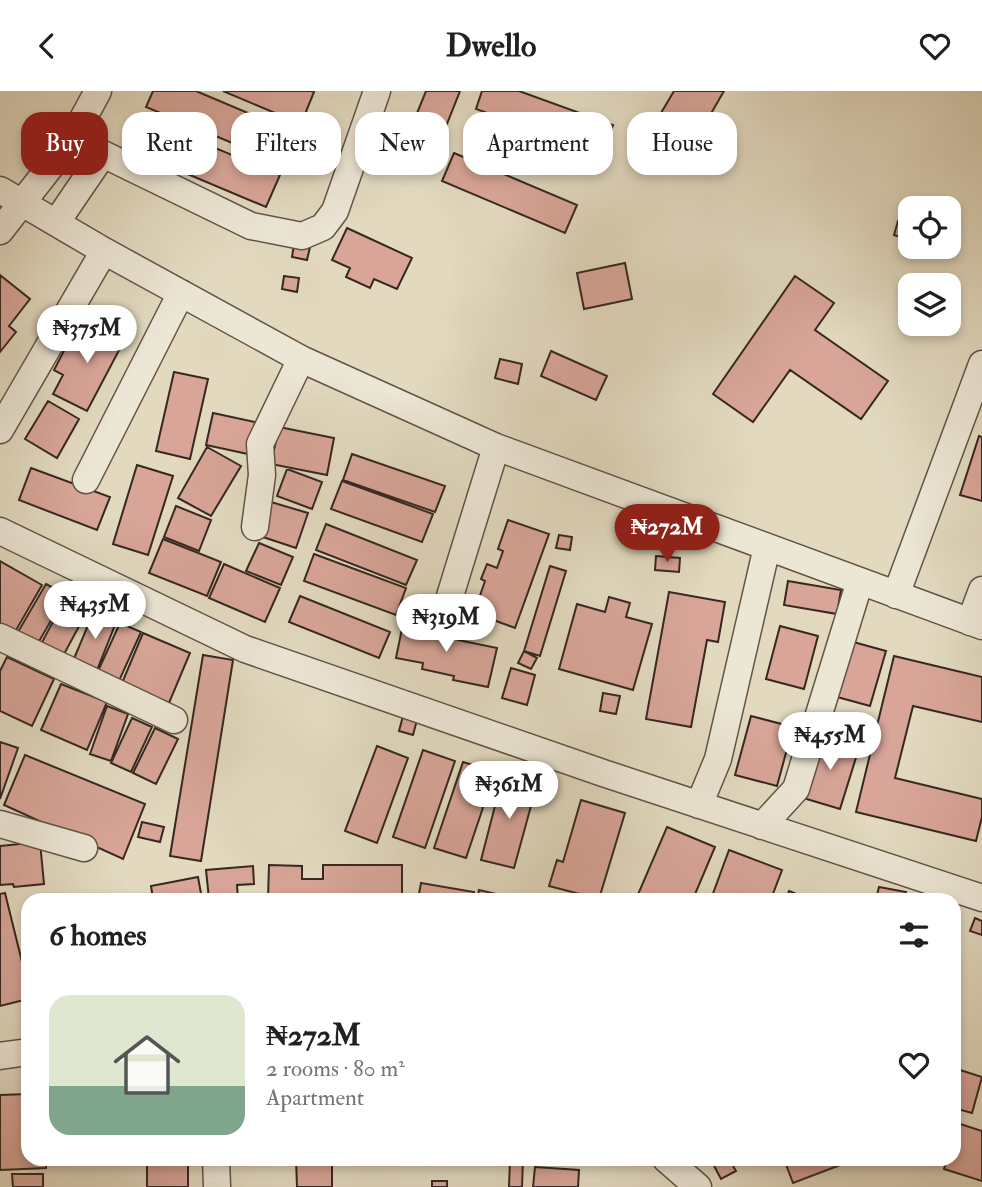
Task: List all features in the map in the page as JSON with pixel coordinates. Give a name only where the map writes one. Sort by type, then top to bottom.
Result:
[{"type":"street","points":[[86,112],[97,91]]},
{"type":"street","points":[[108,156],[251,226],[302,236],[323,227],[335,211],[377,91]]},
{"type":"street","points":[[0,231],[45,175]]},
{"type":"street","points":[[56,223],[89,175]]},
{"type":"street","points":[[0,190],[104,251],[301,359],[496,447],[976,624],[982,590]]},
{"type":"street","points":[[0,430],[104,251]]},
{"type":"street","points":[[86,479],[181,293]]},
{"type":"street","points":[[255,527],[262,475],[260,444],[301,359]]},
{"type":"street","points":[[896,594],[982,364]]},
{"type":"street","points":[[450,596],[496,447]]},
{"type":"street","points":[[0,531],[245,649],[699,805],[982,898]]},
{"type":"street","points":[[699,805],[718,759],[767,547]]},
{"type":"street","points":[[762,826],[796,789],[859,581]]},
{"type":"street","points":[[0,637],[174,720]]},
{"type":"street","points":[[0,824],[84,848]]},
{"type":"street","points":[[0,1056],[21,1053]]},
{"type":"street","points":[[216,1166],[216,1187]]},
{"type":"street","points":[[683,1166],[698,1187]]},
{"type":"building","points":[[153,91],[196,91],[246,112],[231,112],[231,142],[217,137],[217,112],[158,112],[146,107]]},
{"type":"building","points":[[223,91],[314,92],[306,112],[273,112]]},
{"type":"building","points":[[426,91],[460,91],[449,119],[449,112],[417,112]]},
{"type":"building","points":[[482,91],[519,91],[577,112],[484,112],[476,109]]},
{"type":"building","points":[[674,91],[724,91],[712,112],[662,112]]},
{"type":"building","points":[[217,149],[231,155],[231,175],[280,175],[266,207],[190,175],[217,175]]},
{"type":"building","points":[[454,153],[463,157],[463,175],[506,175],[577,205],[565,233],[442,181],[445,175],[449,175],[449,165]]},
{"type":"building","points":[[347,228],[412,258],[397,289],[374,279],[370,288],[346,277],[350,268],[332,260]]},
{"type":"building","points":[[294,244],[310,247],[307,260],[292,257]]},
{"type":"building","points":[[625,263],[632,299],[584,309],[577,273]]},
{"type":"building","points":[[0,275],[30,299],[9,326],[16,332],[0,352]]},
{"type":"building","points":[[284,276],[299,278],[297,292],[282,289]]},
{"type":"building","points":[[795,276],[834,303],[815,330],[888,381],[861,419],[790,370],[753,422],[713,394]]},
{"type":"building","points":[[95,321],[126,337],[87,411],[53,394],[63,375],[54,370],[69,341],[81,347]]},
{"type":"building","points":[[551,351],[607,376],[596,400],[541,376]]},
{"type":"building","points":[[500,359],[522,364],[518,384],[495,378]]},
{"type":"building","points":[[174,372],[208,379],[190,459],[156,451]]},
{"type":"building","points":[[48,401],[79,419],[57,458],[25,439]]},
{"type":"building","points":[[213,413],[255,422],[248,454],[206,445]]},
{"type":"building","points":[[279,427],[334,438],[327,475],[271,464]]},
{"type":"building","points":[[979,436],[982,437],[982,501],[960,495]]},
{"type":"building","points":[[207,447],[241,466],[211,516],[178,498]]},
{"type":"building","points":[[352,454],[445,486],[435,512],[343,480]]},
{"type":"building","points":[[137,465],[173,476],[148,555],[113,544]]},
{"type":"building","points":[[31,468],[110,497],[97,530],[19,500]]},
{"type":"building","points":[[287,469],[322,482],[312,509],[277,496]]},
{"type":"building","points":[[342,481],[433,514],[422,542],[331,509]]},
{"type":"building","points":[[271,502],[308,513],[296,548],[260,536]]},
{"type":"building","points":[[176,506],[211,520],[199,551],[164,537]]},
{"type":"building","points":[[508,520],[549,534],[515,628],[474,613],[485,581],[481,579],[487,564],[497,568],[503,551],[498,549]]},
{"type":"building","points":[[326,524],[417,560],[406,585],[316,550]]},
{"type":"building","points":[[559,535],[572,537],[570,550],[556,548]]},
{"type":"building","points":[[163,539],[221,562],[207,596],[149,573]]},
{"type":"building","points":[[259,543],[293,557],[281,585],[246,571]]},
{"type":"building","points":[[314,554],[406,588],[396,615],[304,581]]},
{"type":"building","points":[[656,556],[680,558],[679,572],[655,570]]},
{"type":"building","points":[[0,561],[42,585],[15,632],[0,624]]},
{"type":"building","points":[[224,564],[280,588],[265,622],[209,598]]},
{"type":"building","points":[[550,566],[566,571],[540,656],[524,651]]},
{"type":"building","points":[[788,581],[841,590],[837,614],[784,605]]},
{"type":"building","points":[[46,584],[66,595],[38,643],[18,632]]},
{"type":"building","points":[[669,592],[725,602],[718,642],[707,640],[691,727],[646,719]]},
{"type":"building","points":[[68,594],[90,606],[63,656],[41,644]]},
{"type":"building","points":[[300,596],[390,632],[379,658],[289,622]]},
{"type":"building","points":[[609,597],[630,603],[626,617],[652,624],[633,690],[559,669],[577,604],[605,612]]},
{"type":"building","points":[[94,611],[117,620],[97,670],[73,661]]},
{"type":"building","points":[[404,619],[428,623],[427,629],[459,636],[458,640],[497,648],[488,687],[453,680],[454,676],[422,669],[423,663],[396,658]]},
{"type":"building","points":[[120,623],[141,632],[119,681],[98,671]]},
{"type":"building","points":[[780,626],[818,636],[804,689],[766,679]]},
{"type":"building","points":[[143,633],[190,653],[169,703],[122,683]]},
{"type":"building","points":[[846,640],[886,651],[870,706],[830,695]]},
{"type":"building","points":[[524,651],[537,658],[531,669],[518,663]]},
{"type":"building","points":[[203,655],[233,660],[201,861],[170,856]]},
{"type":"building","points":[[894,656],[982,677],[982,722],[913,706],[895,778],[982,799],[982,817],[976,841],[856,812]]},
{"type":"building","points":[[7,657],[54,679],[32,726],[0,711],[0,671]]},
{"type":"building","points":[[511,668],[535,675],[527,705],[502,698]]},
{"type":"building","points":[[61,684],[107,702],[87,750],[41,730]]},
{"type":"building","points":[[603,693],[620,696],[616,714],[600,711]]},
{"type":"building","points":[[107,706],[128,714],[111,761],[90,754]]},
{"type":"building","points":[[403,716],[417,720],[413,735],[399,731]]},
{"type":"building","points":[[751,716],[793,727],[777,786],[735,775]]},
{"type":"building","points":[[132,718],[152,727],[131,772],[111,763]]},
{"type":"building","points":[[155,728],[178,739],[156,784],[133,773]]},
{"type":"building","points":[[819,736],[859,748],[840,809],[800,797]]},
{"type":"building","points":[[0,742],[18,748],[0,799]]},
{"type":"building","points":[[377,746],[408,758],[377,843],[345,831]]},
{"type":"building","points":[[423,750],[455,761],[425,848],[393,837]]},
{"type":"building","points":[[25,755],[145,804],[123,859],[4,805]]},
{"type":"building","points":[[463,762],[495,772],[466,858],[434,848]]},
{"type":"building","points":[[503,775],[537,784],[514,868],[481,860]]},
{"type":"building","points":[[581,800],[625,813],[601,893],[576,893],[549,886],[557,860],[563,862]]},
{"type":"building","points":[[142,822],[164,827],[160,842],[138,837]]},
{"type":"building","points":[[667,827],[715,847],[696,893],[639,893]]},
{"type":"building","points":[[40,842],[44,884],[14,887],[13,884],[0,885],[0,846]]},
{"type":"building","points":[[729,850],[782,870],[773,893],[713,893]]},
{"type":"building","points":[[269,865],[302,866],[302,879],[323,879],[323,865],[402,865],[402,893],[268,893]]},
{"type":"building","points":[[253,866],[254,884],[237,885],[238,893],[208,893],[206,870]]},
{"type":"building","points":[[198,877],[201,893],[152,893],[151,886]]},
{"type":"building","points":[[421,883],[474,892],[474,893],[419,893]]},
{"type":"building","points":[[879,887],[906,892],[906,893],[878,893]]},
{"type":"building","points":[[5,893],[21,958],[21,1001],[0,1006],[0,894]]},
{"type":"building","points":[[975,918],[982,921],[982,935],[970,931]]},
{"type":"building","points":[[961,1070],[982,1077],[972,1113],[961,1110]]},
{"type":"building","points":[[21,1094],[21,1166],[46,1168],[0,1170],[0,1095]]},
{"type":"building","points":[[961,1124],[982,1131],[982,1181],[944,1169],[945,1166],[961,1166]]},
{"type":"building","points":[[147,1166],[188,1166],[188,1187],[147,1187]]},
{"type":"building","points":[[296,1166],[332,1166],[332,1187],[297,1187]]},
{"type":"building","points":[[510,1166],[523,1166],[522,1187],[509,1187]]},
{"type":"building","points":[[714,1166],[733,1166],[736,1171],[721,1179]]},
{"type":"building","points":[[787,1166],[838,1166],[793,1183]]},
{"type":"building","points":[[535,1167],[579,1170],[578,1187],[533,1187]]},
{"type":"building","points":[[12,1174],[43,1174],[43,1187],[13,1187]]},
{"type":"building","points":[[432,1181],[447,1181],[447,1187],[432,1187]]}]
